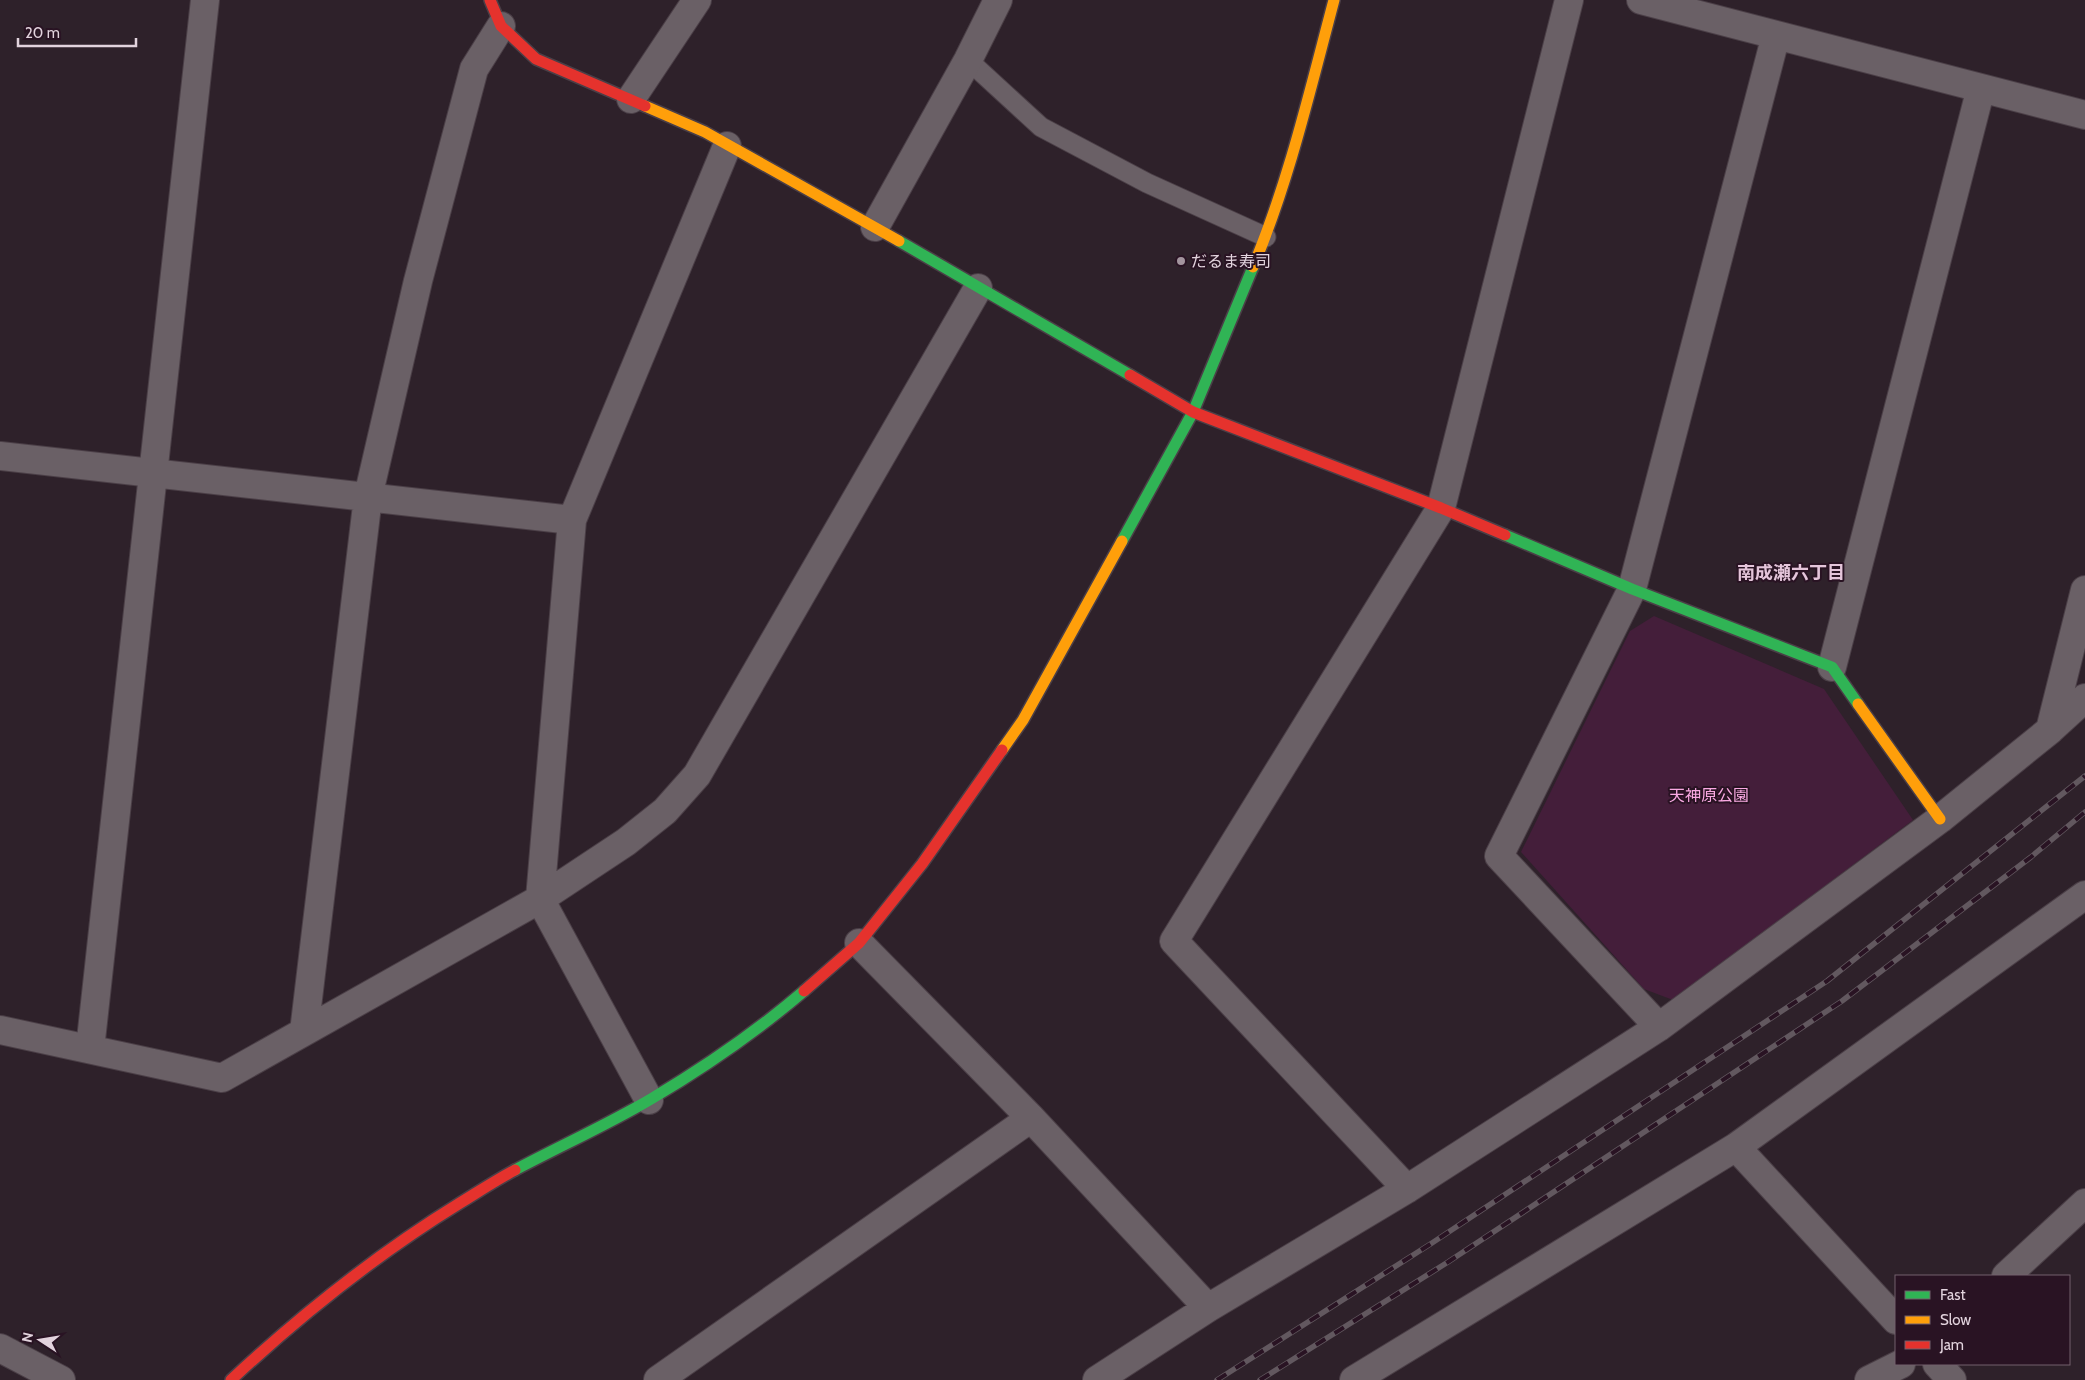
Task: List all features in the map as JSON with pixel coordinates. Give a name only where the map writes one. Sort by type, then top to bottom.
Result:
[{"type":"street","points":[[90,1049],[205,0]]},
{"type":"street","points":[[490,0],[501,26],[536,59],[706,132],[726,146],[875,227],[1193,412],[1441,508],[1632,589],[1832,667],[1940,819]]},
{"type":"street","points":[[631,99],[697,0]]},
{"type":"street","points":[[875,227],[968,60],[998,0]]},
{"type":"street","points":[[231,1380],[270,1344],[338,1287],[410,1234],[510,1173],[649,1100],[705,1066],[771,1019],[859,943],[922,864],[1023,720],[1193,412],[1266,237],[1293,157],[1334,0]]},
{"type":"street","points":[[1407,1189],[1174,941],[1441,508],[1569,0]]},
{"type":"street","points":[[1641,0],[2085,115]]},
{"type":"street","points":[[304,1032],[368,497],[418,281],[474,69],[501,26]]},
{"type":"street","points":[[1660,1027],[1499,856],[1632,589],[1776,34]]},
{"type":"street","points":[[1832,667],[1981,88]]},
{"type":"street","points":[[649,1100],[540,900],[572,520],[726,146]]},
{"type":"street","points":[[0,1030],[222,1078],[540,900],[632,837],[665,811],[697,775],[978,288]]},
{"type":"street","points":[[0,456],[572,520]]},
{"type":"street","points":[[2050,730],[2085,590]]},
{"type":"street","points":[[1096,1380],[1208,1308],[1407,1189],[1660,1027],[1940,819],[2050,730],[2085,698]]},
{"type":"street","points":[[1354,1380],[1736,1147],[2085,895]]},
{"type":"street","points":[[859,943],[1031,1118],[1208,1308]]},
{"type":"street","points":[[658,1380],[1031,1118]]},
{"type":"street","points":[[1736,1147],[1895,1319]]},
{"type":"street","points":[[2007,1275],[2085,1203]]},
{"type":"street","points":[[0,1348],[62,1380]]},
{"type":"street","points":[[1869,1380],[1900,1365]]},
{"type":"street","points":[[1938,1365],[1952,1380]]},
{"type":"lane","points":[[968,60],[1041,127],[1147,183],[1266,237]]},
{"type":"green space","name":"天神原公園","points":[[1654,616],[1824,689],[1913,820],[1673,1000],[1644,989],[1521,852],[1630,631]]},
{"type":"railway","points":[[1217,1380],[1432,1243],[1827,981],[2085,776]]},
{"type":"railway","points":[[1260,1380],[1448,1262],[1842,1001],[2031,857],[2085,812]]},
{"type":"traffic: fast","points":[[899,241],[1130,375]]},
{"type":"traffic: fast","points":[[1122,541],[1193,412],[1253,267]]},
{"type":"traffic: fast","points":[[1505,535],[1632,589],[1832,667],[1858,704]]},
{"type":"traffic: fast","points":[[515,1170],[618,1118],[671,1087],[749,1035],[804,991]]},
{"type":"traffic: slow","points":[[1253,267],[1266,235],[1288,168],[1334,0]]},
{"type":"traffic: slow","points":[[645,106],[705,132],[899,241]]},
{"type":"traffic: slow","points":[[1002,750],[1023,720],[1122,541]]},
{"type":"traffic: slow","points":[[1858,704],[1940,819]]},
{"type":"traffic: jam","points":[[490,0],[501,26],[536,59],[645,106]]},
{"type":"traffic: jam","points":[[1130,375],[1193,412],[1441,508],[1505,535]]},
{"type":"traffic: jam","points":[[804,991],[859,943],[922,864],[1002,750]]},
{"type":"traffic: jam","points":[[231,1380],[313,1308],[370,1264],[429,1223],[515,1170]]},
{"type":"place","name":"だるま寿司","points":[[1181,261]]},
{"type":"district","name":"南成瀬六丁目","points":[[1791,573]]}]
